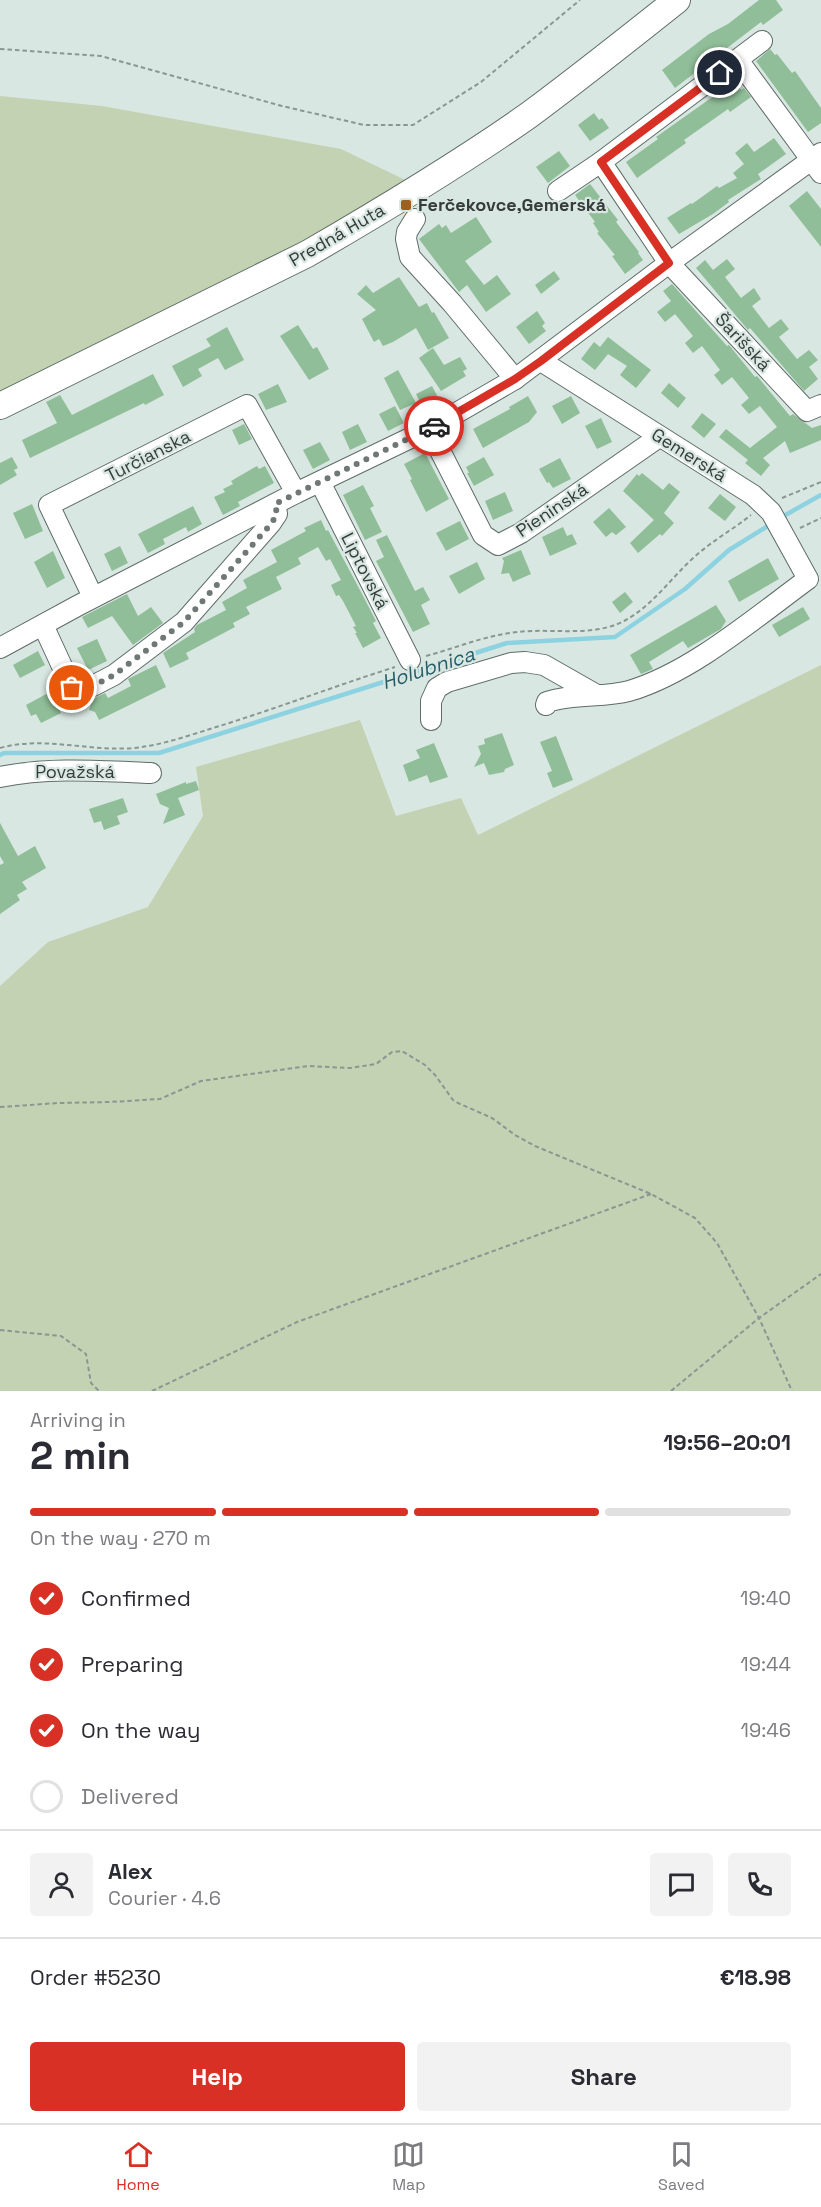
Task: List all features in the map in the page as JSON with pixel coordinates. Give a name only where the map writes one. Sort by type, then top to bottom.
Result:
[{"type":"main road","name":"Predná Huta","points":[[0,406],[308,254],[357,225],[529,115],[677,0]]},
{"type":"street","points":[[558,191],[601,162],[762,41]]},
{"type":"street","points":[[0,648],[93,597],[296,493],[429,429],[515,379],[669,263],[818,162],[738,60]]},
{"type":"street","points":[[601,162],[669,263]]},
{"type":"street","points":[[415,219],[407,232],[406,239],[410,257],[452,303],[515,379]]},
{"type":"street","name":"Šarišská","points":[[669,263],[807,411],[821,405]]},
{"type":"street","name":"Gemerská","points":[[541,361],[753,495],[767,508],[814,577],[696,660],[631,690],[562,698],[547,702],[546,705]]},
{"type":"street","name":"Turčianska","points":[[93,597],[49,505],[247,405],[296,493]]},
{"type":"street","name":"Pieninská","points":[[429,429],[483,535],[498,545],[521,533],[659,437]]},
{"type":"street","name":"Liptovská","points":[[320,482],[410,660]]},
{"type":"street","points":[[43,624],[72,688],[84,691],[114,675],[184,622],[275,518],[275,504]]},
{"type":"street","points":[[238,524],[253,544]]},
{"type":"street","points":[[430,720],[431,701],[437,688],[447,682],[511,663],[525,662],[544,665],[595,694]]},
{"type":"street","name":"Považská","points":[[0,777],[22,772],[75,770],[151,773]]},
{"type":"path","points":[[0,50],[101,56],[364,126],[412,125],[481,82],[580,0]]},
{"type":"path","points":[[0,748],[40,743],[117,748],[141,747],[254,715],[465,643],[517,632],[603,629],[621,622],[659,595],[689,561],[767,508],[821,482]]},
{"type":"path","points":[[782,533],[821,518]]},
{"type":"path","points":[[0,1107],[160,1099],[201,1081],[308,1066],[350,1068],[376,1064],[392,1052],[402,1051],[435,1075],[453,1100],[492,1118],[535,1146],[651,1194],[695,1218],[717,1243],[759,1318],[792,1391]]},
{"type":"path","points":[[152,1391],[297,1322],[651,1194]]},
{"type":"path","points":[[671,1391],[759,1318],[821,1274]]},
{"type":"path","points":[[0,1330],[61,1336],[86,1354],[92,1383],[99,1391]]},
{"type":"green space","points":[[0,96],[102,106],[341,149],[426,190],[379,223],[0,419]]},
{"type":"green space","points":[[821,665],[821,1391],[0,1391],[0,986],[48,942],[148,907],[203,816],[196,767],[360,720],[396,816],[461,798],[478,835]]},
{"type":"building","points":[[759,0],[776,0],[783,10],[763,25],[761,22],[675,88],[662,70]]},
{"type":"building","points":[[770,49],[792,73],[795,71],[821,108],[821,123],[808,132],[756,61]]},
{"type":"building","points":[[735,81],[741,90],[744,88],[751,97],[730,112],[728,109],[684,140],[686,143],[637,178],[626,162],[658,139],[656,137]]},
{"type":"building","points":[[594,113],[599,120],[602,118],[609,128],[590,141],[578,125]]},
{"type":"building","points":[[774,138],[786,154],[758,174],[761,179],[728,200],[729,202],[713,214],[679,234],[667,218],[717,186],[719,188],[737,178],[733,173],[744,164],[735,153],[747,143],[754,152]]},
{"type":"building","points":[[559,151],[570,166],[548,183],[536,167]]},
{"type":"building","points":[[590,184],[618,220],[616,222],[643,260],[625,274],[612,256],[615,255],[597,233],[599,232],[593,223],[595,222],[575,195]]},
{"type":"building","points":[[807,191],[821,209],[821,247],[789,206]]},
{"type":"building","points":[[476,217],[492,242],[465,261],[484,285],[497,275],[511,294],[486,312],[467,285],[459,292],[419,239],[439,224],[442,228],[446,225],[451,233]]},
{"type":"building","points":[[727,259],[735,269],[725,277],[741,298],[754,288],[761,299],[752,306],[769,328],[781,319],[789,329],[779,337],[797,359],[809,350],[818,360],[809,367],[818,379],[804,391],[750,328],[748,330],[696,268],[705,260],[713,270]]},
{"type":"building","points":[[554,271],[560,279],[541,294],[535,285]]},
{"type":"building","points":[[399,277],[419,307],[427,303],[449,338],[428,350],[416,328],[383,346],[379,339],[374,342],[362,319],[376,310],[357,294],[366,285],[373,293]]},
{"type":"building","points":[[672,284],[727,346],[729,345],[755,377],[757,376],[790,416],[793,414],[812,428],[821,425],[821,440],[790,453],[785,441],[763,458],[770,465],[761,476],[745,463],[748,460],[719,437],[726,429],[750,448],[777,427],[760,406],[749,414],[741,405],[749,398],[732,377],[722,385],[714,375],[720,370],[702,346],[693,353],[685,343],[693,336],[675,314],[665,322],[657,312],[671,301],[663,291]]},
{"type":"building","points":[[537,311],[545,323],[542,326],[546,331],[529,344],[516,327]]},
{"type":"building","points":[[298,325],[313,349],[317,347],[329,369],[309,380],[280,336]]},
{"type":"building","points":[[227,327],[244,360],[225,370],[218,358],[198,369],[202,376],[183,387],[172,366],[211,346],[206,339]]},
{"type":"building","points":[[608,337],[651,370],[636,388],[620,375],[627,366],[608,354],[595,370],[581,359],[594,342],[600,347]]},
{"type":"building","points":[[433,348],[444,365],[460,357],[467,369],[463,371],[466,376],[441,391],[419,358]]},
{"type":"building","points":[[398,370],[416,403],[400,410],[384,378]]},
{"type":"building","points":[[153,374],[164,395],[30,458],[22,440],[57,423],[46,402],[60,395],[72,415]]},
{"type":"building","points":[[669,383],[686,398],[678,408],[661,393]]},
{"type":"building","points":[[278,384],[287,402],[266,410],[258,394]]},
{"type":"building","points":[[432,386],[441,403],[425,412],[416,394]]},
{"type":"building","points":[[528,396],[537,412],[529,422],[483,448],[473,429],[510,409],[509,407]]},
{"type":"building","points":[[571,396],[580,413],[562,424],[552,406]]},
{"type":"building","points":[[395,406],[404,423],[388,431],[379,414]]},
{"type":"building","points":[[702,413],[716,424],[704,438],[691,427]]},
{"type":"building","points":[[601,418],[612,442],[597,449],[585,426]]},
{"type":"building","points":[[244,424],[252,439],[239,445],[232,430]]},
{"type":"building","points":[[358,424],[367,442],[350,450],[342,432]]},
{"type":"building","points":[[320,442],[330,460],[313,469],[303,450]]},
{"type":"building","points":[[425,453],[449,499],[426,512],[404,464]]},
{"type":"building","points":[[12,457],[18,468],[14,470],[17,475],[0,485],[0,463]]},
{"type":"building","points":[[484,457],[494,475],[474,486],[466,467]]},
{"type":"building","points":[[560,458],[571,479],[553,488],[549,482],[547,483],[539,469]]},
{"type":"building","points":[[257,466],[259,469],[265,466],[274,483],[238,502],[240,506],[223,515],[214,497],[225,492],[223,489],[233,484],[231,481]]},
{"type":"building","points":[[642,473],[663,490],[669,483],[680,492],[664,513],[674,523],[662,536],[660,534],[638,553],[630,543],[654,520],[623,491],[637,474],[639,476]]},
{"type":"building","points":[[363,485],[374,506],[370,508],[382,532],[365,540],[343,495]]},
{"type":"building","points":[[505,492],[513,511],[493,520],[485,501]]},
{"type":"building","points":[[720,494],[736,507],[725,521],[708,508]]},
{"type":"building","points":[[32,504],[43,531],[25,539],[13,513]]},
{"type":"building","points":[[193,506],[202,524],[188,532],[186,527],[163,539],[165,544],[148,553],[138,534]]},
{"type":"building","points":[[609,508],[626,527],[616,535],[612,532],[606,537],[593,522]]},
{"type":"building","points":[[321,520],[376,621],[373,623],[381,638],[363,648],[353,627],[356,626],[343,601],[339,595],[336,596],[331,585],[341,580],[330,559],[326,561],[318,547],[298,558],[301,564],[276,577],[282,589],[246,607],[250,614],[233,623],[235,627],[186,653],[189,659],[170,668],[163,653],[195,632],[197,625],[226,610],[222,602],[247,588],[243,580],[277,562],[271,550],[306,531],[304,528]]},
{"type":"building","points":[[460,521],[469,539],[446,551],[436,533]]},
{"type":"building","points":[[563,527],[567,536],[572,534],[577,544],[550,556],[542,537]]},
{"type":"building","points":[[387,535],[415,591],[423,587],[430,600],[421,605],[430,624],[413,632],[376,561],[384,557],[376,540]]},
{"type":"building","points":[[120,546],[128,563],[112,571],[104,554]]},
{"type":"building","points":[[521,550],[531,574],[513,582],[509,573],[501,574],[504,561],[502,558]]},
{"type":"building","points":[[53,551],[65,578],[47,588],[34,562]]},
{"type":"building","points":[[768,558],[779,579],[739,602],[728,581]]},
{"type":"building","points":[[477,562],[485,579],[459,594],[449,576]]},
{"type":"building","points":[[625,592],[633,602],[620,613],[612,602]]},
{"type":"building","points":[[127,594],[138,616],[151,607],[163,623],[133,645],[112,616],[88,628],[82,617]]},
{"type":"building","points":[[716,605],[726,621],[721,629],[688,648],[683,641],[649,662],[653,669],[641,674],[630,655]]},
{"type":"building","points":[[803,607],[810,619],[779,637],[772,625]]},
{"type":"building","points":[[97,639],[107,661],[88,670],[77,648]]},
{"type":"building","points":[[38,651],[45,665],[20,678],[13,665]]},
{"type":"building","points":[[156,665],[166,687],[99,720],[95,712],[89,710],[91,704],[89,701],[105,693],[108,698],[131,686],[128,679]]},
{"type":"building","points":[[50,692],[61,713],[41,723],[36,714],[31,716],[26,705]]},
{"type":"building","points":[[502,733],[514,765],[505,769],[504,772],[489,775],[484,763],[474,767],[481,754],[478,746],[485,744],[484,739]]},
{"type":"building","points":[[556,736],[573,780],[553,788],[547,773],[552,771],[540,742]]},
{"type":"building","points":[[434,743],[448,777],[430,783],[427,775],[409,782],[403,765],[420,758],[416,750]]},
{"type":"building","points":[[196,781],[199,790],[178,798],[185,815],[163,824],[169,808],[160,804],[156,794],[186,782],[186,784]]},
{"type":"building","points":[[123,798],[128,812],[117,816],[120,824],[104,830],[101,821],[94,823],[89,809]]},
{"type":"building","points":[[0,823],[18,856],[35,846],[46,868],[22,882],[27,889],[17,895],[20,900],[0,914],[0,865],[4,863],[0,856]]},
{"type":"waterway","name":"Holubnica","points":[[780,518],[821,495]]},
{"type":"waterway","name":"Holubnica","points":[[0,755],[4,753],[159,753],[507,643],[615,637],[685,589],[729,550],[771,524]]},
{"type":"way so far","points":[[72,688],[84,691],[114,675],[184,622],[271,524],[277,514],[275,504],[434,426]]},
{"type":"place","name":"Ferčekovce,Gemerská","points":[[406,205]]},
{"type":"route","points":[[434,426],[515,379],[541,361],[669,263],[601,162],[720,73]]}]
